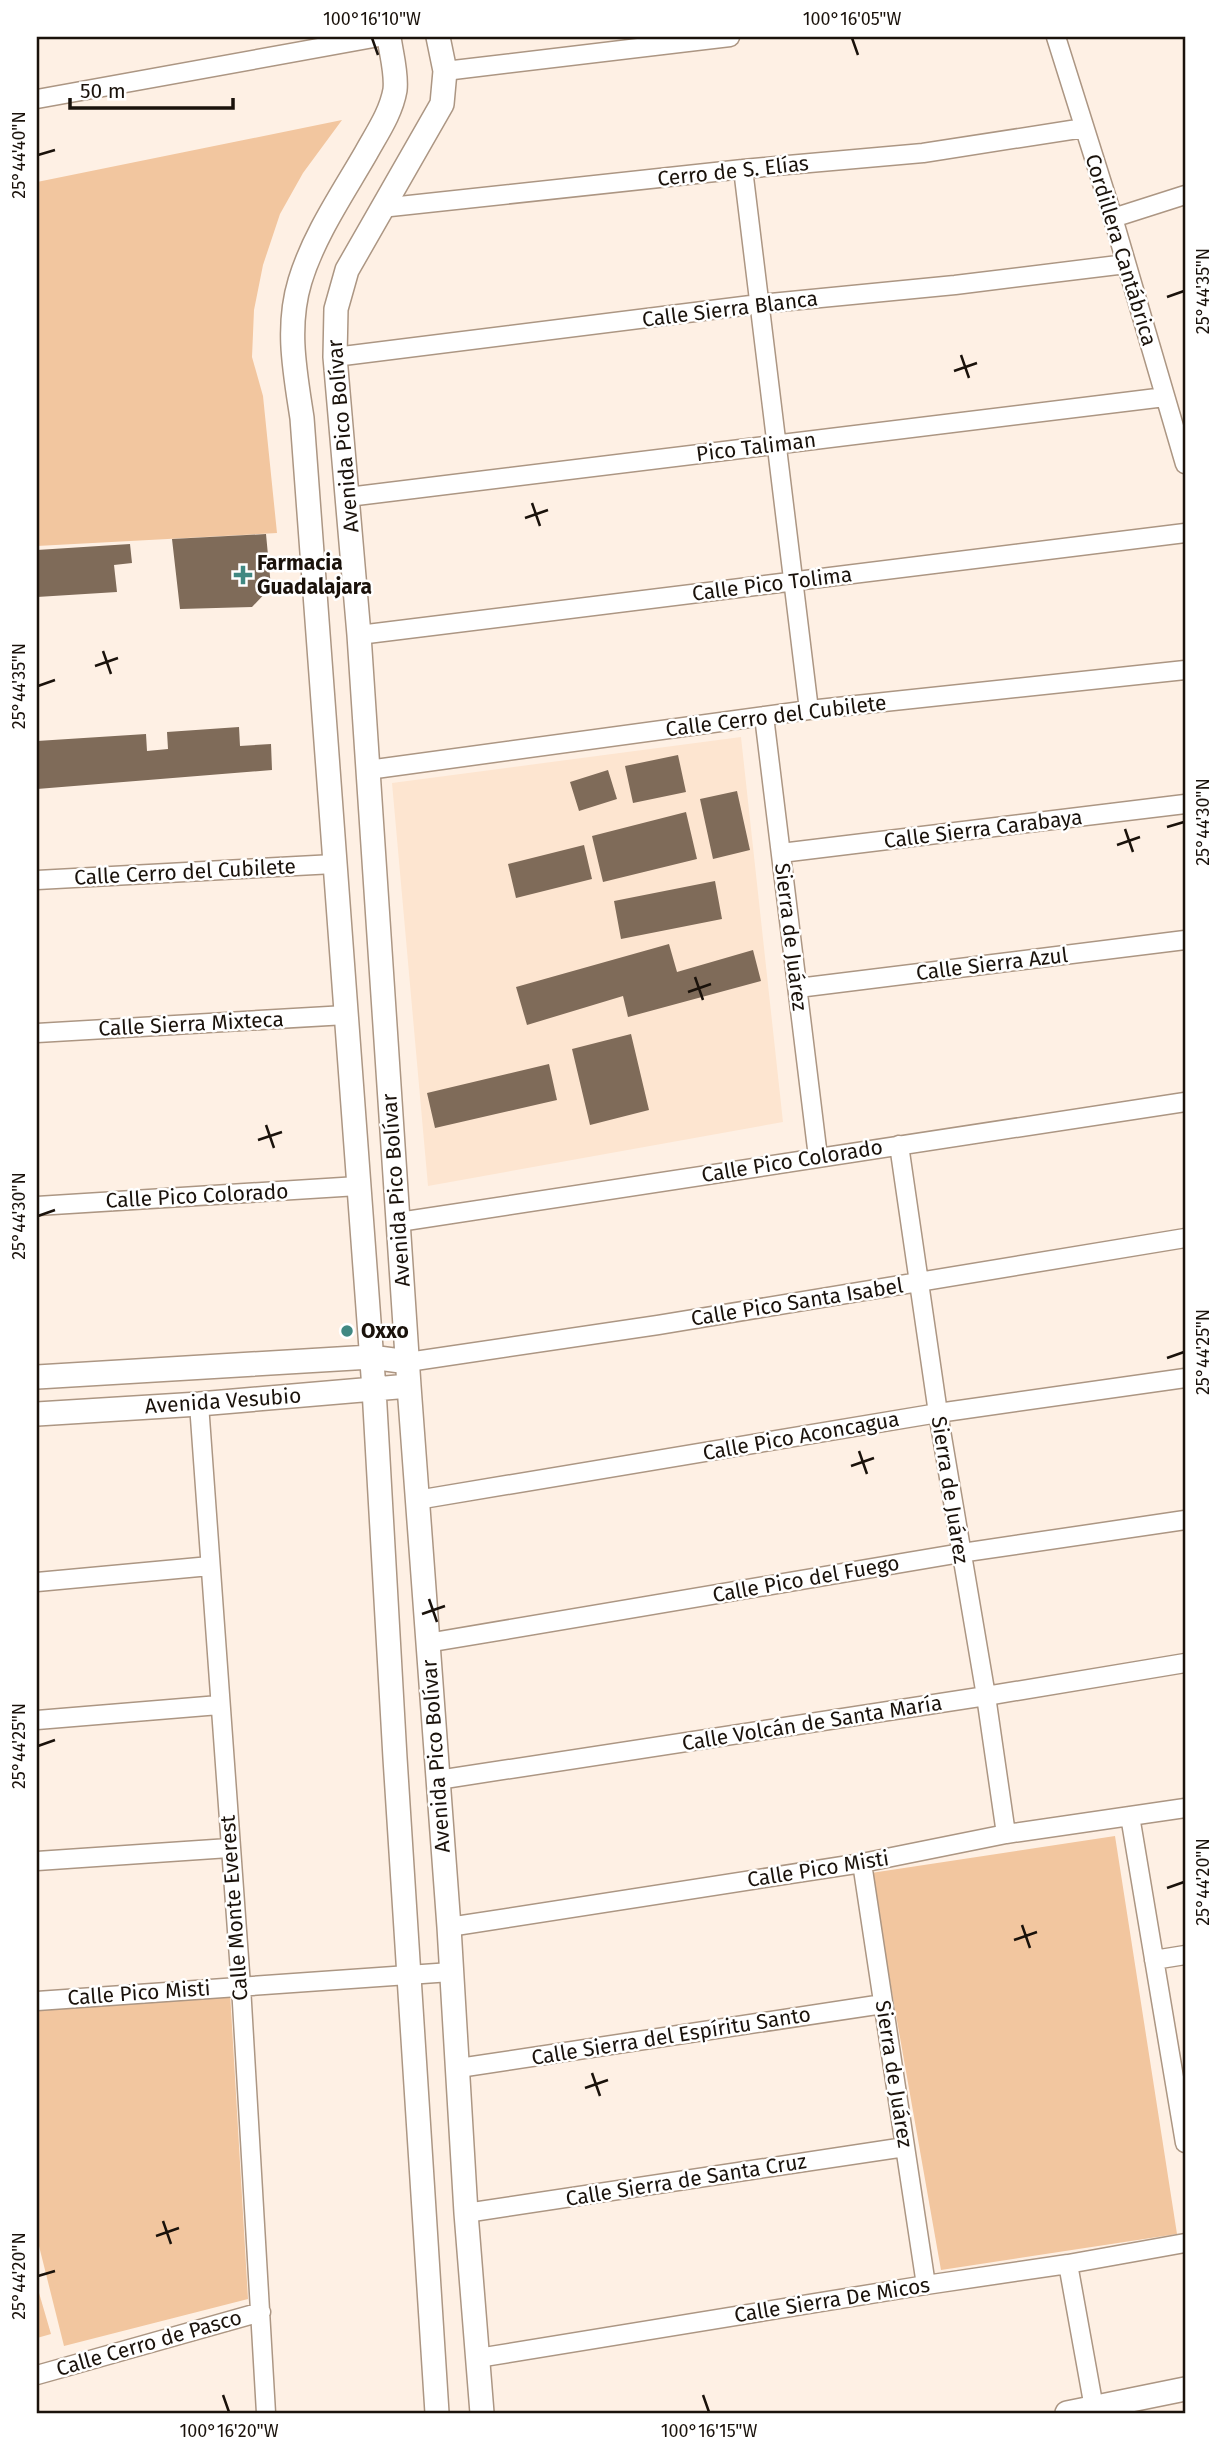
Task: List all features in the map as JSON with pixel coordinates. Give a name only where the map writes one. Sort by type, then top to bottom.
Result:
[{"type":"street","points":[[37,99],[379,37]]},
{"type":"street","name":"Avenida Pico Bolívar","points":[[389,37],[395,78],[393,96],[381,126],[323,228],[300,279],[292,333],[302,418],[374,1389],[437,2413]]},
{"type":"street","name":"Avenida Pico Bolívar","points":[[438,37],[445,71],[445,91],[439,111],[353,259],[336,309],[335,357],[359,635],[409,1386],[459,2068],[466,2213],[482,2413]]},
{"type":"street","points":[[445,71],[730,37]]},
{"type":"street","name":"Cordillera Cantábrica","points":[[1056,37],[1113,218],[1185,464]]},
{"type":"street","name":"Cerro de S. Elías","points":[[381,208],[743,169],[923,153],[1084,128]]},
{"type":"street","points":[[743,169],[809,710]]},
{"type":"street","points":[[1113,218],[1185,195]]},
{"type":"street","name":"Calle Sierra Blanca","points":[[335,357],[760,304],[955,285],[1126,264]]},
{"type":"street","name":"Pico Taliman","points":[[348,497],[1165,397]]},
{"type":"street","name":"Calle Pico Tolima","points":[[359,635],[1185,533]]},
{"type":"street","name":"Calle Cerro del Cubilete","points":[[368,770],[809,710],[1185,670]]},
{"type":"street","name":"Sierra de Juárez","points":[[764,716],[818,1157]]},
{"type":"street","name":"Calle Sierra Carabaya","points":[[781,853],[1185,804]]},
{"type":"street","name":"Calle Cerro del Cubilete","points":[[37,880],[334,864]]},
{"type":"street","name":"Calle Sierra Azul","points":[[798,988],[1185,940]]},
{"type":"street","name":"Calle Sierra Mixteca","points":[[37,1032],[346,1015]]},
{"type":"street","name":"Calle Pico Colorado","points":[[399,1222],[1185,1102]]},
{"type":"street","name":"Sierra de Juárez","points":[[899,1145],[938,1413],[986,1696],[1006,1834]]},
{"type":"street","name":"Calle Pico Colorado","points":[[37,1206],[358,1186]]},
{"type":"street","name":"Calle Pico Santa Isabel","points":[[408,1362],[658,1325],[1185,1238]]},
{"type":"street","name":"Avenida Vesubio","points":[[37,1377],[371,1357],[408,1362]]},
{"type":"street","name":"Calle Pico Aconcagua","points":[[417,1500],[938,1413],[1185,1378]]},
{"type":"street","name":"Avenida Vesubio","points":[[37,1414],[199,1404],[409,1386]]},
{"type":"street","name":"Calle Monte Everest","points":[[199,1404],[241,1986],[266,2413]]},
{"type":"street","name":"Calle Pico del Fuego","points":[[427,1643],[961,1553],[1185,1520]]},
{"type":"street","points":[[37,1581],[210,1566]]},
{"type":"street","name":"Calle Volcán de Santa María","points":[[438,1780],[1185,1663]]},
{"type":"street","points":[[37,1720],[219,1705]]},
{"type":"street","name":"Calle Pico Misti","points":[[449,1927],[862,1863],[1006,1834],[1185,1808]]},
{"type":"street","points":[[1130,1816],[1154,1960],[1182,2100],[1185,2143]]},
{"type":"street","points":[[37,1861],[229,1848]]},
{"type":"street","name":"Sierra de Juárez","points":[[862,1863],[926,2285]]},
{"type":"street","points":[[1154,1960],[1185,1955]]},
{"type":"street","name":"Calle Pico Misti","points":[[37,2001],[451,1972]]},
{"type":"street","name":"Calle Sierra del Espíritu Santo","points":[[459,2068],[883,2004]]},
{"type":"street","name":"Calle Sierra de Santa Cruz","points":[[466,2213],[905,2147]]},
{"type":"street","name":"Calle Sierra De Micos","points":[[478,2358],[1185,2243]]},
{"type":"street","points":[[1068,2264],[1094,2407]]},
{"type":"street","name":"Calle Cerro de Pasco","points":[[37,2375],[261,2312]]},
{"type":"street","points":[[1067,2413],[1185,2389]]},
{"type":"shaded area","points":[[342,120],[303,173],[280,214],[263,265],[254,310],[252,357],[263,396],[277,533],[37,546],[37,182]]},
{"type":"shaded area","points":[[741,737],[783,1122],[428,1186],[392,783]]},
{"type":"shaded area","points":[[1115,1836],[1177,2234],[941,2270],[871,1873]]},
{"type":"shaded area","points":[[230,1992],[248,2299],[64,2346],[37,2238],[37,2003]]},
{"type":"shaded area","points":[[37,2286],[51,2334],[37,2338]]},
{"type":"building","points":[[266,534],[271,587],[252,607],[180,609],[172,539]]},
{"type":"building","points":[[130,544],[132,563],[114,565],[117,592],[37,597],[37,550]]},
{"type":"building","points":[[239,727],[240,746],[271,744],[272,770],[37,789],[37,741],[146,734],[147,751],[168,749],[167,732]]},
{"type":"building","points":[[678,755],[686,792],[633,803],[625,766]]},
{"type":"building","points":[[608,770],[617,799],[579,811],[570,782]]},
{"type":"building","points":[[737,791],[750,850],[713,859],[700,799]]},
{"type":"building","points":[[686,812],[697,859],[603,882],[592,836]]},
{"type":"building","points":[[584,845],[592,879],[516,898],[508,864]]},
{"type":"building","points":[[715,881],[722,919],[621,939],[614,901]]},
{"type":"building","points":[[669,944],[677,972],[753,950],[761,981],[628,1017],[623,996],[527,1025],[516,987]]},
{"type":"building","points":[[631,1034],[649,1110],[590,1125],[572,1049]]},
{"type":"building","points":[[549,1064],[557,1100],[435,1128],[427,1093]]},
{"type":"place","name":"Farmacia Guadalajara","points":[[243,575]]},
{"type":"place","name":"Oxxo","points":[[347,1331]]}]
